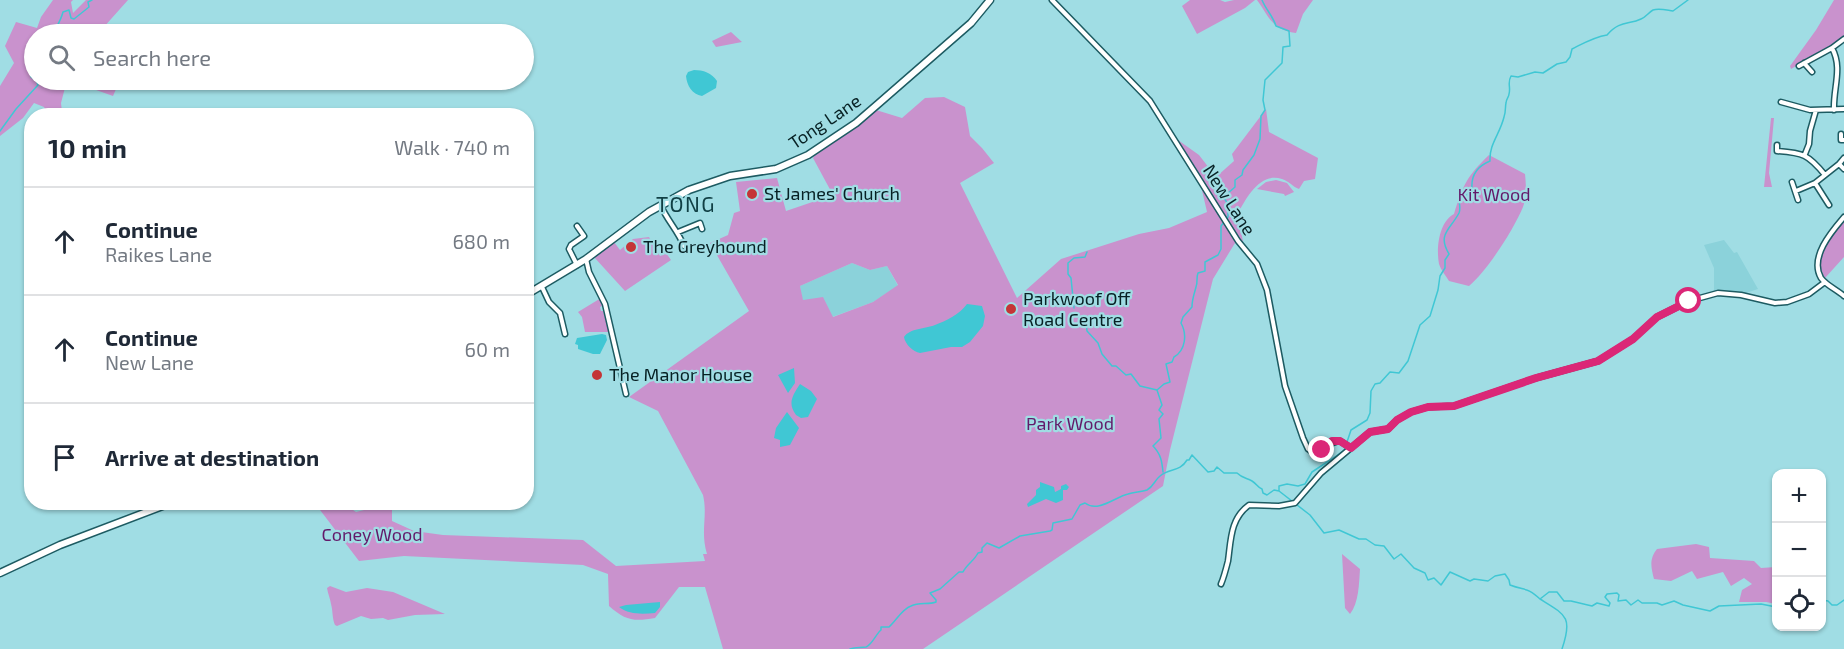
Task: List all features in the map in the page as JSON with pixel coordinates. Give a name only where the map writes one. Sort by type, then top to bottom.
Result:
[{"type":"street","name":"Tong Lane","points":[[534,291],[586,259],[661,205],[706,183],[730,176],[776,169],[808,155],[856,123],[971,23],[990,0]]},
{"type":"street","name":"New Lane","points":[[1052,0],[1150,101],[1238,241],[1252,257],[1265,281],[1285,386],[1308,449],[1313,452],[1322,450],[1332,441],[1340,441],[1351,448]]},
{"type":"street","points":[[1799,66],[1844,39]]},
{"type":"street","points":[[1832,48],[1838,65],[1834,110]]},
{"type":"street","points":[[1804,63],[1812,72]]},
{"type":"street","points":[[1781,102],[1790,100],[1806,109],[1844,109]]},
{"type":"street","points":[[1805,154],[1816,110]]},
{"type":"street","points":[[1840,134],[1842,141]]},
{"type":"street","points":[[1777,145],[1777,153],[1805,154],[1813,160],[1825,176]]},
{"type":"street","points":[[1796,191],[1815,183],[1844,158]]},
{"type":"street","points":[[1839,164],[1844,169]]},
{"type":"street","points":[[1792,182],[1798,200]]},
{"type":"street","points":[[1815,183],[1830,199],[1829,205]]},
{"type":"street","points":[[661,205],[666,218],[678,232],[684,246]]},
{"type":"street","points":[[1844,218],[1827,236],[1818,262],[1820,275],[1825,282],[1844,296]]},
{"type":"street","points":[[678,232],[700,223],[702,229]]},
{"type":"street","points":[[577,226],[584,236],[569,249],[577,265]]},
{"type":"street","points":[[586,259],[589,272],[605,304],[626,394]]},
{"type":"street","points":[[1221,584],[1235,520],[1240,511],[1249,505],[1279,506],[1296,502],[1321,473],[1370,432],[1388,429],[1397,420],[1411,412],[1428,407],[1454,406],[1536,378],[1598,361],[1627,344],[1666,311],[1704,296],[1718,293],[1741,295],[1768,302],[1787,302],[1809,294],[1825,282]]},
{"type":"street","points":[[542,287],[549,302],[560,313],[565,334]]},
{"type":"street","points":[[0,573],[60,545],[152,510]]},
{"type":"shaded area","points":[[704,71],[713,76],[717,81],[716,88],[702,96],[693,91],[686,76],[688,72]]},
{"type":"shaded area","points":[[1724,240],[1734,253],[1737,252],[1758,289],[1746,293],[1714,291],[1714,268],[1704,245]]},
{"type":"shaded area","points":[[852,263],[870,270],[887,266],[898,286],[873,302],[832,317],[805,316],[800,286]]},
{"type":"shaded area","points":[[967,304],[982,306],[985,316],[983,326],[970,342],[962,347],[920,353],[906,342],[904,337],[910,332],[944,321],[957,314]]},
{"type":"shaded area","points":[[606,335],[607,340],[600,354],[578,349],[578,345],[575,344],[577,338]]},
{"type":"shaded area","points":[[794,368],[795,383],[788,393],[778,375]]},
{"type":"shaded area","points":[[800,384],[811,391],[817,399],[808,417],[801,418],[793,411],[791,403]]},
{"type":"shaded area","points":[[787,412],[799,428],[790,445],[780,447],[780,440],[774,438],[776,428]]},
{"type":"shaded area","points":[[1040,482],[1054,487],[1055,492],[1066,484],[1069,487],[1063,490],[1063,500],[1056,503],[1046,499],[1028,507],[1027,504],[1036,495]]},
{"type":"shaded area","points":[[660,602],[660,607],[655,613],[632,613],[619,607],[626,605]]},
{"type":"green space","points":[[53,0],[73,0],[71,2],[73,13],[86,0],[128,0],[107,24],[38,24]]},
{"type":"green space","points":[[1190,0],[1225,2],[1255,0],[1245,8],[1197,34],[1182,6]]},
{"type":"green space","points":[[1257,0],[1313,0],[1303,14],[1296,33],[1277,26]]},
{"type":"green space","points":[[1834,0],[1844,0],[1844,36],[1791,69],[1790,66]]},
{"type":"green space","points":[[16,22],[24,24],[24,90],[64,90],[62,108],[44,108],[34,103],[30,108],[24,108],[23,118],[0,136],[0,86],[14,63],[5,46]]},
{"type":"green space","points":[[731,32],[742,42],[716,47],[712,41]]},
{"type":"green space","points":[[96,90],[116,90],[113,96]]},
{"type":"green space","points":[[944,97],[965,107],[970,136],[994,163],[960,183],[1017,298],[1061,259],[1139,234],[1169,228],[1207,212],[1201,186],[1204,184],[1178,140],[1199,155],[1216,177],[1234,161],[1232,154],[1266,109],[1269,132],[1318,158],[1315,179],[1304,181],[1299,189],[1282,179],[1267,179],[1255,187],[1238,213],[1243,242],[1235,243],[1213,279],[1163,486],[923,649],[723,649],[705,587],[679,587],[655,618],[630,619],[609,606],[608,574],[583,565],[404,556],[359,561],[320,510],[353,510],[356,512],[392,510],[392,521],[414,531],[443,535],[583,540],[616,566],[705,561],[703,554],[707,554],[704,538],[703,495],[658,411],[629,397],[749,311],[710,243],[728,235],[734,213],[740,211],[736,182],[777,178],[786,211],[833,195],[813,158],[818,150],[855,127],[876,110],[902,118],[925,98]],"holes":[[[852,263],[870,270],[887,266],[898,285],[873,302],[833,317],[823,297],[803,300],[800,286]]]},
{"type":"green space","points":[[1771,118],[1774,118],[1769,173],[1772,187],[1764,187]]},
{"type":"green space","name":"Kit Wood","points":[[1489,155],[1525,174],[1525,199],[1507,238],[1484,270],[1469,286],[1449,281],[1439,264],[1438,243],[1442,229],[1454,214],[1467,182]]},
{"type":"green space","points":[[1276,180],[1287,183],[1294,192],[1285,196],[1257,189],[1266,182]]},
{"type":"green space","points":[[1844,221],[1844,257],[1825,278],[1821,263],[1822,255],[1829,240]]},
{"type":"green space","points":[[649,237],[660,256],[666,253],[671,260],[625,291],[594,257],[614,242],[620,250],[633,239]]},
{"type":"green space","points":[[601,298],[602,306],[600,307],[609,332],[585,332],[582,317],[578,312]]},
{"type":"green space","points":[[1696,544],[1709,547],[1710,558],[1754,561],[1761,568],[1772,567],[1772,603],[1739,602],[1742,590],[1752,584],[1744,578],[1731,586],[1723,572],[1697,579],[1692,571],[1671,581],[1654,579],[1651,563],[1657,549]]},
{"type":"green space","points":[[1342,554],[1360,569],[1357,599],[1350,614],[1345,608]]},
{"type":"green space","points":[[330,586],[346,592],[367,588],[393,592],[445,614],[415,615],[388,620],[361,616],[337,626],[334,622],[327,588]]},
{"type":"waterway","points":[[58,24],[63,12],[69,10],[71,18],[74,19],[89,7],[88,2],[92,0]]},
{"type":"waterway","points":[[1163,472],[1162,461],[1153,446],[1161,438],[1159,419],[1163,414],[1159,410],[1162,405],[1157,390],[1170,382],[1166,364],[1172,362],[1183,346],[1185,337],[1181,323],[1192,307],[1198,273],[1205,271],[1205,262],[1218,255],[1221,249],[1221,226],[1228,217],[1228,204],[1224,198],[1235,187],[1235,180],[1242,175],[1260,139],[1261,116],[1265,110],[1263,100],[1265,80],[1282,63],[1283,47],[1290,46],[1289,31],[1276,26],[1262,0]]},
{"type":"waterway","points":[[1279,491],[1279,486],[1305,484],[1312,472],[1344,451],[1351,430],[1367,420],[1370,413],[1371,391],[1375,384],[1380,383],[1390,372],[1399,373],[1408,361],[1420,325],[1430,316],[1440,276],[1449,254],[1444,242],[1446,232],[1459,213],[1459,198],[1467,195],[1472,188],[1476,172],[1490,161],[1491,149],[1505,115],[1511,76],[1543,73],[1557,64],[1566,62],[1572,49],[1607,35],[1620,25],[1637,21],[1653,10],[1673,11],[1688,0]]},
{"type":"waterway","points":[[0,131],[33,90]]},
{"type":"waterway","points":[[1074,308],[1068,263],[1074,258],[1085,257],[1087,252]]},
{"type":"waterway","points":[[1076,313],[1081,321],[1086,321],[1087,331],[1098,343],[1102,354],[1112,366],[1116,366],[1126,375],[1131,374],[1140,386],[1157,390]]},
{"type":"waterway","points":[[850,649],[868,646],[881,627],[889,627],[908,608],[917,604],[936,602],[930,593],[940,589],[959,572],[963,572],[978,553],[982,552],[982,548],[987,543],[999,548],[1020,536],[1052,530],[1053,523],[1072,519],[1080,505],[1085,503],[1090,506],[1101,505],[1130,493],[1147,490],[1160,476],[1178,468],[1192,455],[1208,472],[1214,471],[1217,467],[1224,473],[1237,473],[1252,481],[1267,495],[1274,490],[1279,491],[1310,515],[1324,533],[1339,530],[1359,539],[1366,539],[1375,545],[1384,546],[1394,559],[1401,554],[1414,568],[1425,573],[1428,580],[1434,578],[1441,585],[1450,572],[1470,581],[1474,579],[1488,581],[1495,576],[1505,574],[1510,585],[1529,591],[1540,599],[1549,592],[1557,592],[1564,601],[1592,606],[1597,603],[1609,606],[1610,603],[1605,597],[1607,594],[1617,593],[1618,601],[1626,600],[1631,605],[1638,600],[1642,603],[1662,605],[1674,601],[1710,611],[1719,606],[1761,604],[1772,606]]},
{"type":"waterway","points":[[1540,599],[1565,618],[1567,630],[1562,649]]},
{"type":"waterway","points":[[1826,601],[1832,605],[1837,605],[1844,600]]},
{"type":"place","name":"St James' Church","points":[[752,194]]},
{"type":"place","name":"The Greyhound","points":[[631,247]]},
{"type":"place","name":"Parkwoof Off Road Centre","points":[[1011,309]]},
{"type":"place","name":"The Manor House","points":[[597,375]]},
{"type":"district","name":"TONG","points":[[686,205]]},
{"type":"route","points":[[1322,450],[1332,441],[1340,441],[1351,448],[1370,432],[1388,429],[1397,420],[1411,412],[1428,407],[1454,406],[1536,378],[1598,361],[1627,344],[1666,311],[1689,301]]},
{"type":"park label","name":"Park Wood","points":[[1070,424]]},
{"type":"park label","name":"Coney Wood","points":[[372,535]]}]
